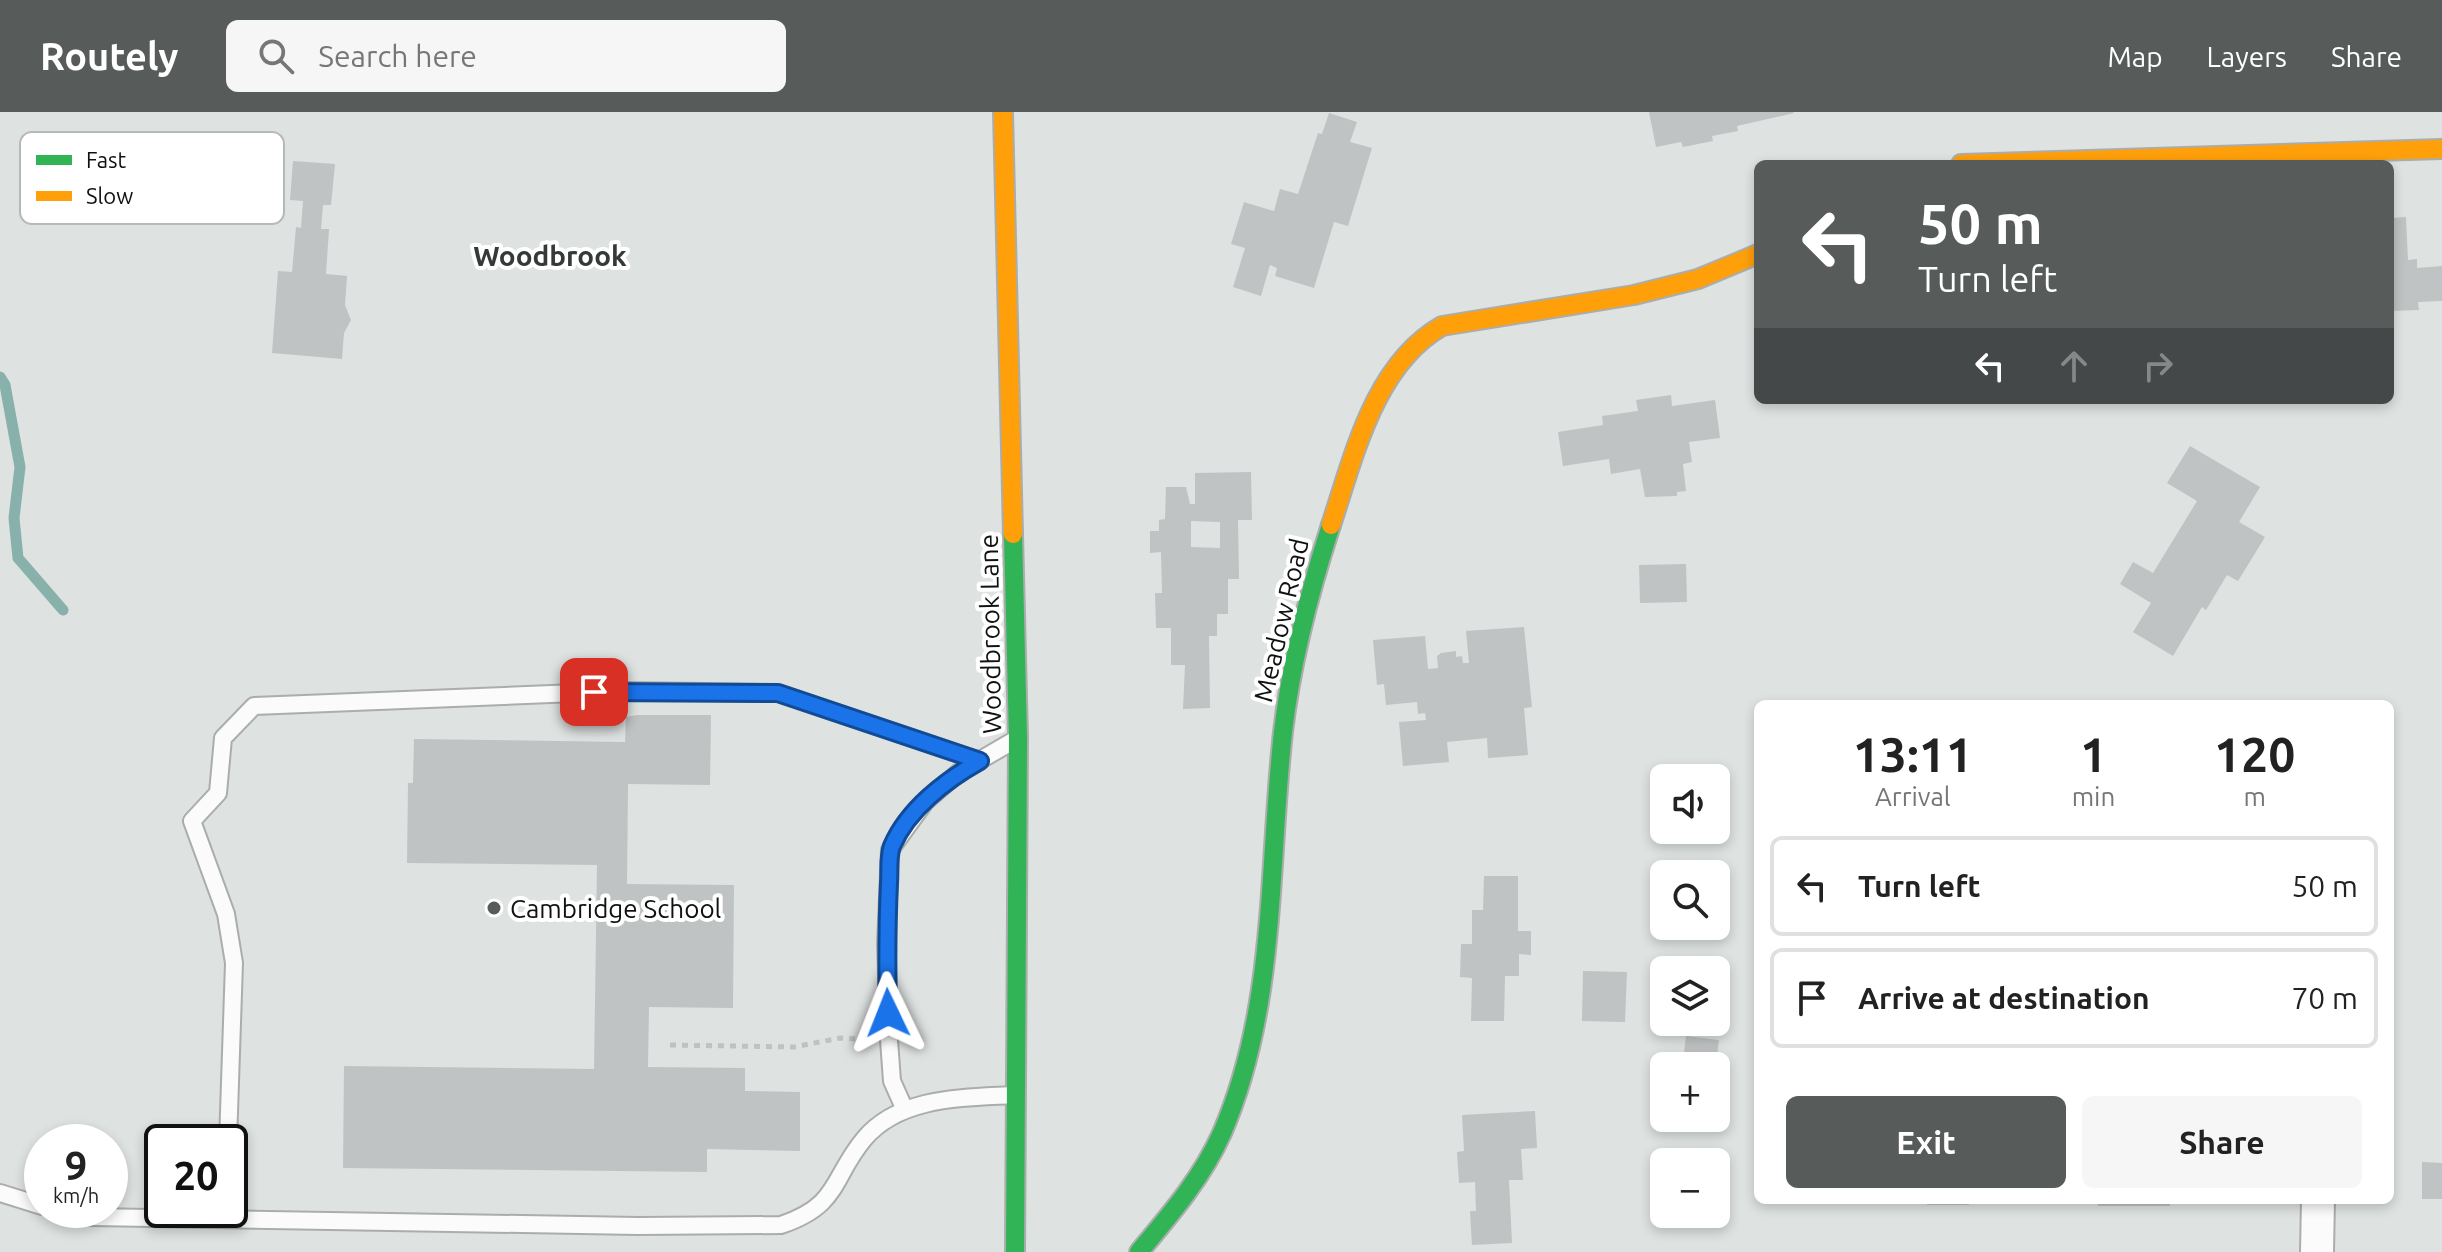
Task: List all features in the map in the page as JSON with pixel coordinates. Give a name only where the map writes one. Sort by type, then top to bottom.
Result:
[{"type":"street","name":"Woodbrook Lane","points":[[1003,112],[1018,738],[1015,1252]]},
{"type":"street","points":[[2028,160],[2442,149]]},
{"type":"street","name":"Meadow Road","points":[[1139,1252],[1191,1186],[1220,1137],[1247,1076],[1267,964],[1283,735],[1301,628],[1314,572],[1361,439],[1394,372],[1417,341],[1442,326],[1634,295],[1698,279],[1754,256]]},
{"type":"street","points":[[2317,1252],[2318,1204]]},
{"type":"lane","points":[[229,1124],[234,963],[226,914],[192,821],[218,793],[223,738],[254,706],[625,691],[778,693],[980,761]]},
{"type":"lane","points":[[905,1110],[892,1081],[889,1040],[886,944],[890,850],[910,817],[958,773],[1018,738]]},
{"type":"lane","points":[[248,1215],[638,1226],[781,1225],[804,1217],[830,1197],[865,1138],[905,1110],[947,1099],[1016,1094]]},
{"type":"lane","points":[[0,1193],[24,1200]]},
{"type":"path","points":[[670,1045],[794,1047],[840,1038],[889,1040]]},
{"type":"building","points":[[1649,112],[1794,113],[1737,126],[1738,131],[1712,136],[1713,141],[1683,147],[1681,142],[1656,147]]},
{"type":"building","points":[[1329,113],[1357,122],[1350,142],[1372,148],[1348,226],[1334,222],[1314,288],[1275,276],[1277,268],[1270,265],[1261,296],[1233,287],[1245,248],[1231,244],[1244,202],[1274,211],[1280,189],[1298,194],[1318,133],[1322,134]]},
{"type":"building","points":[[293,161],[335,164],[331,205],[323,205],[321,229],[329,229],[326,274],[347,276],[345,305],[351,320],[344,333],[342,359],[272,353],[278,271],[292,272],[296,227],[301,228],[303,201],[290,200]]},
{"type":"building","points":[[2406,217],[2408,260],[2417,259],[2417,268],[2442,266],[2442,301],[2418,302],[2419,310],[2394,311],[2394,218]]},
{"type":"building","points":[[1671,395],[1672,406],[1715,400],[1720,438],[1689,442],[1692,462],[1683,464],[1686,491],[1677,492],[1677,496],[1645,497],[1640,469],[1611,474],[1609,459],[1563,466],[1558,432],[1603,425],[1602,416],[1638,411],[1636,400]]},
{"type":"building","points":[[2190,446],[2260,487],[2239,522],[2265,537],[2238,581],[2227,575],[2206,610],[2202,607],[2173,656],[2133,632],[2151,603],[2120,584],[2133,562],[2153,573],[2197,501],[2167,483]]},
{"type":"building","points":[[1251,472],[1252,520],[1238,520],[1239,579],[1228,579],[1228,614],[1217,614],[1217,636],[1209,636],[1210,708],[1183,709],[1185,665],[1171,665],[1171,628],[1156,628],[1155,593],[1162,593],[1161,552],[1150,553],[1150,531],[1159,531],[1159,520],[1165,519],[1166,487],[1186,487],[1190,504],[1195,504],[1195,473]],"holes":[[[1191,521],[1220,522],[1220,548],[1191,547]]]},
{"type":"building","points":[[1686,564],[1687,602],[1640,603],[1639,565]]},
{"type":"building","points":[[1524,627],[1532,707],[1524,708],[1528,755],[1488,758],[1487,738],[1447,742],[1449,762],[1403,766],[1399,722],[1426,720],[1425,713],[1418,714],[1417,702],[1386,705],[1384,684],[1377,685],[1373,640],[1425,636],[1428,669],[1438,668],[1437,656],[1441,653],[1456,651],[1456,657],[1462,656],[1463,663],[1469,663],[1466,631]]},
{"type":"building","name":"Cambridge School","points":[[711,715],[710,785],[628,784],[627,884],[734,885],[733,1008],[649,1007],[648,1067],[745,1068],[745,1091],[800,1092],[800,1151],[707,1149],[707,1172],[343,1168],[344,1066],[594,1069],[597,865],[407,863],[408,783],[413,783],[414,739],[625,742],[626,717]]},
{"type":"building","points":[[1484,876],[1518,876],[1518,931],[1531,931],[1531,955],[1519,954],[1519,976],[1505,976],[1504,1021],[1471,1021],[1472,978],[1460,977],[1461,944],[1472,944],[1472,910],[1483,910]]},
{"type":"building","points":[[1583,971],[1627,972],[1625,1022],[1582,1021]]},
{"type":"building","points":[[1686,1036],[1719,1040],[1718,1052],[1684,1052]]},
{"type":"building","points":[[1535,1111],[1537,1148],[1521,1149],[1523,1180],[1509,1180],[1512,1243],[1472,1245],[1470,1211],[1476,1211],[1475,1182],[1459,1183],[1457,1152],[1464,1151],[1462,1115]]},
{"type":"building","points":[[2422,1162],[2442,1163],[2442,1199],[2422,1199]]},
{"type":"building","points":[[1927,1204],[1969,1204],[1969,1205]]},
{"type":"building","points":[[2098,1204],[2170,1204],[2170,1206]]},
{"type":"waterway","points":[[0,377],[5,385],[20,467],[14,518],[18,558],[63,610]]},
{"type":"traffic: fast","points":[[1139,1252],[1185,1196],[1222,1133],[1240,1085],[1253,1036],[1268,936],[1286,706],[1302,628],[1331,525]]},
{"type":"traffic: fast","points":[[1013,534],[1018,738],[1015,1252]]},
{"type":"traffic: slow","points":[[1003,112],[1013,534]]},
{"type":"traffic: slow","points":[[2089,160],[2442,149]]},
{"type":"traffic: slow","points":[[1331,525],[1358,442],[1383,388],[1399,364],[1419,343],[1442,326],[1634,295],[1698,279],[1754,256]]},
{"type":"place","name":"Cambridge School","points":[[494,908]]},
{"type":"district","name":"Woodbrook","points":[[550,255]]},
{"type":"route","points":[[594,692],[778,693],[980,761],[958,773],[925,802],[910,817],[890,850],[886,944],[888,1013]]}]
